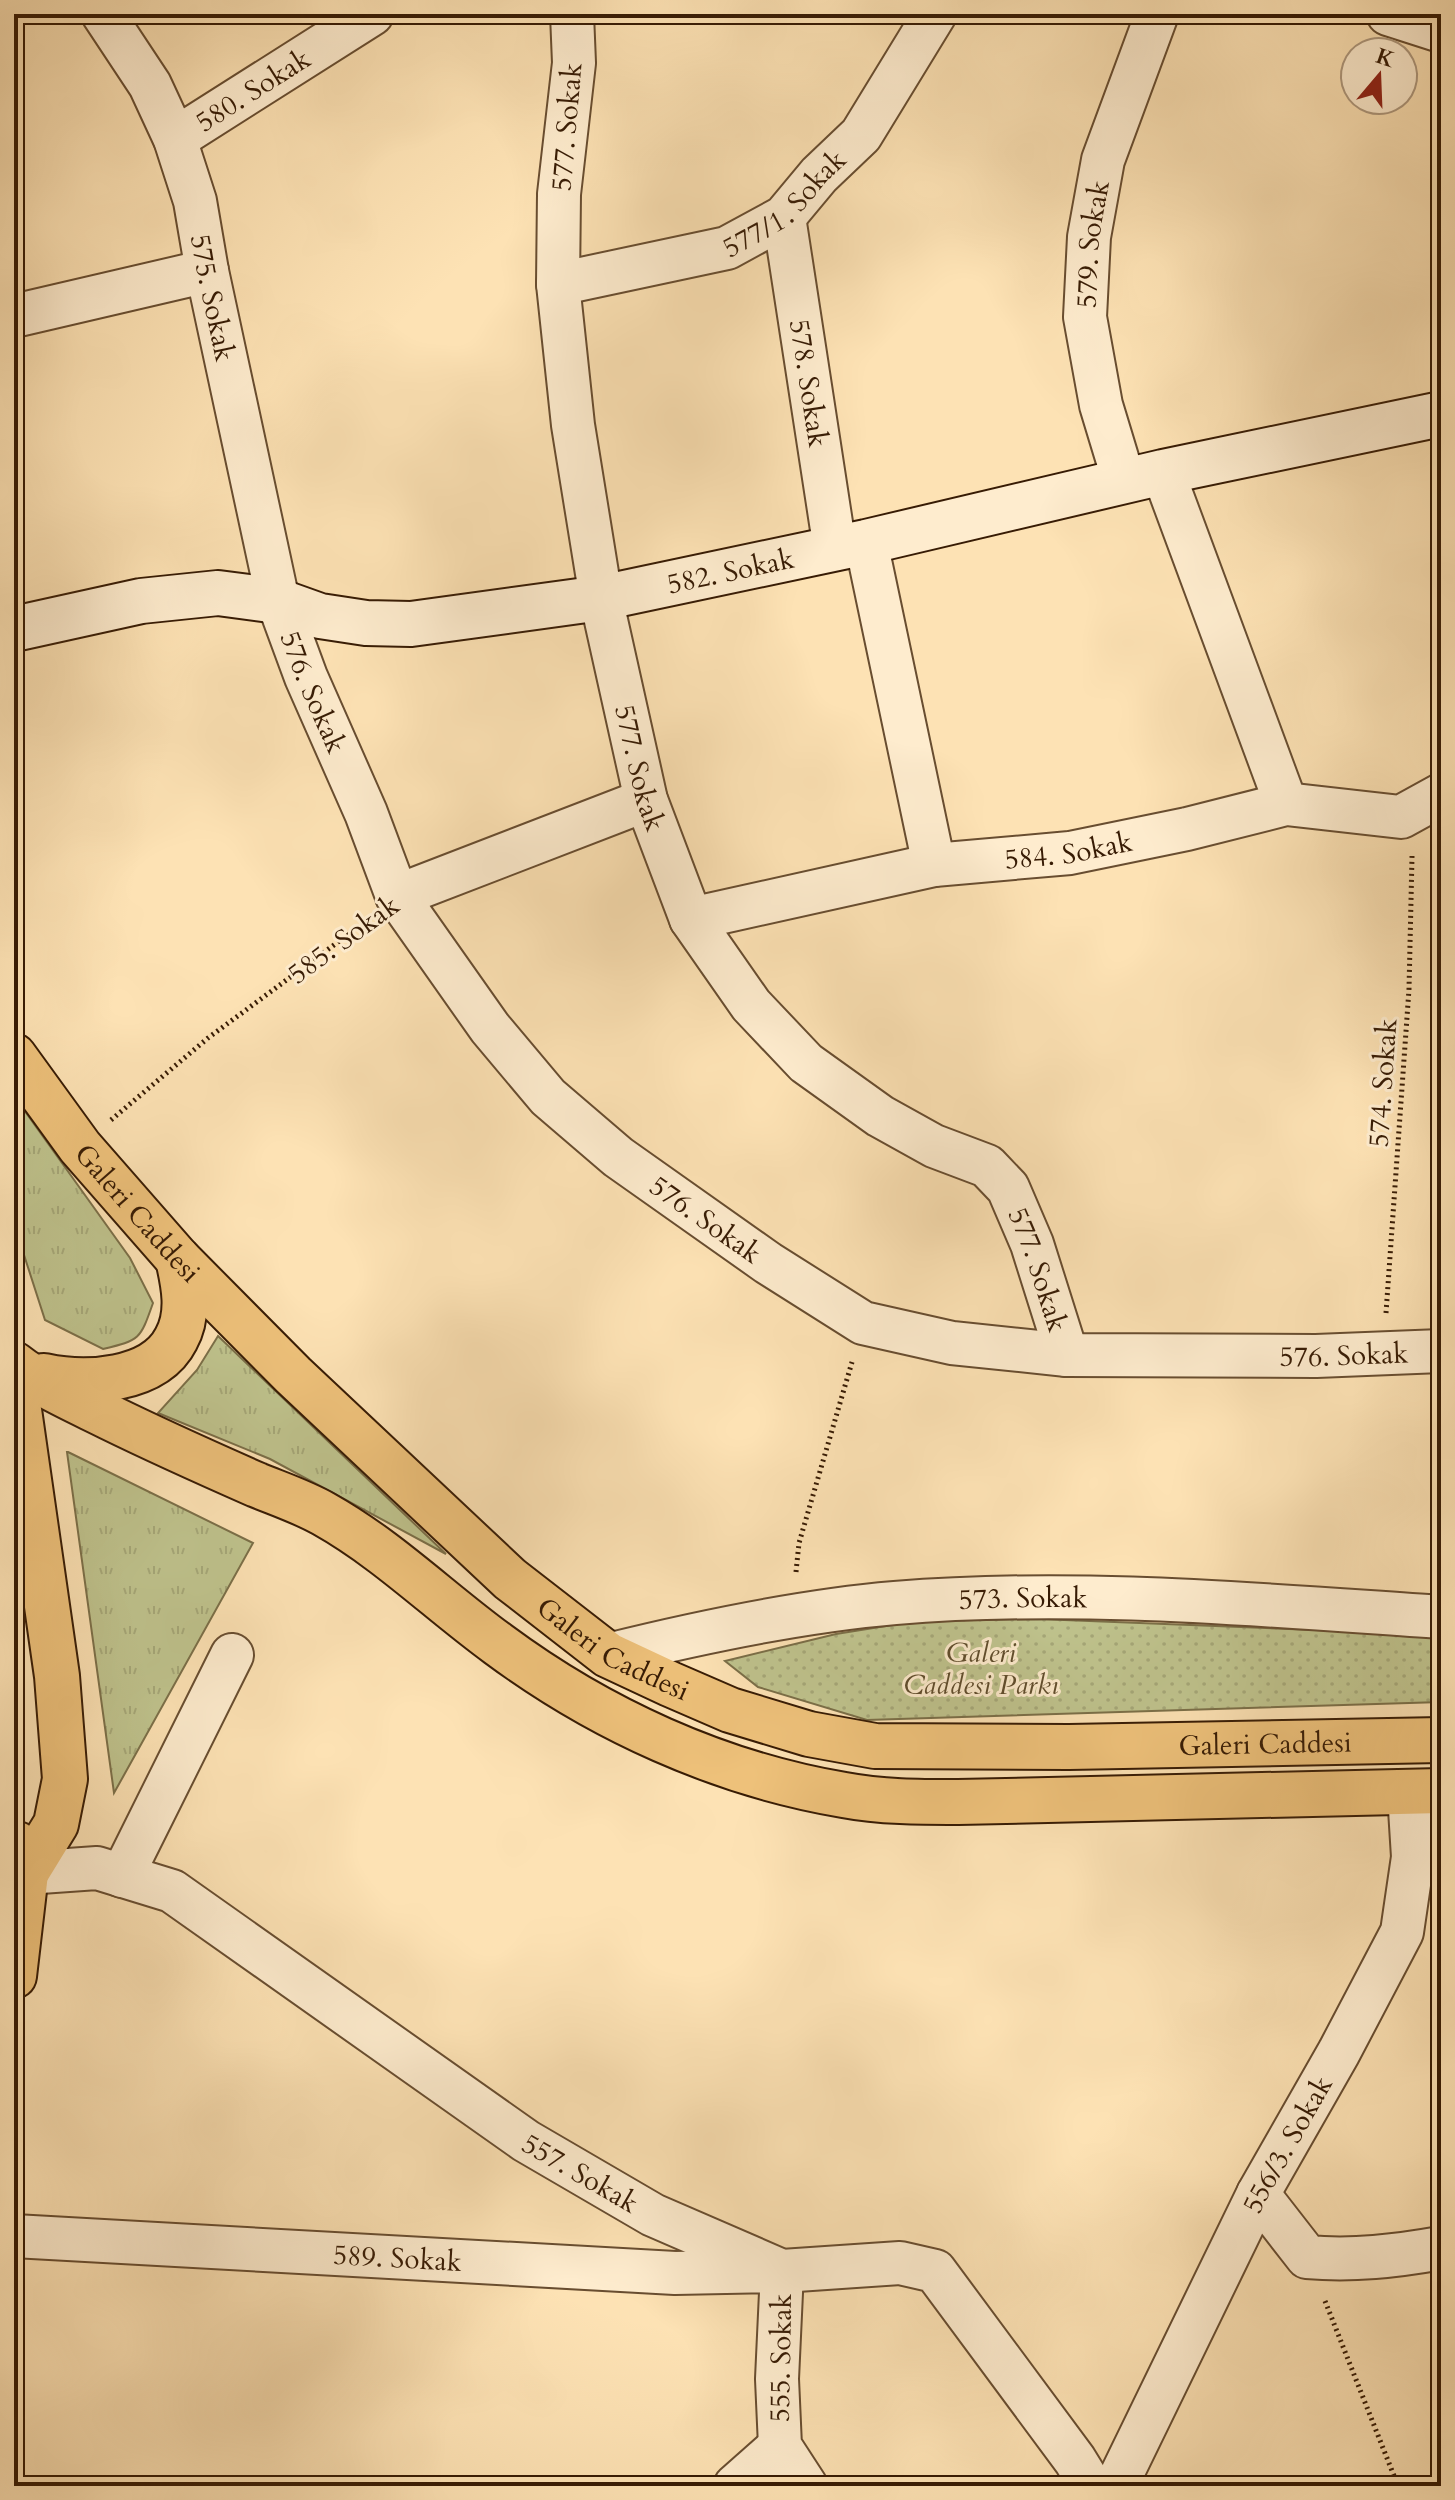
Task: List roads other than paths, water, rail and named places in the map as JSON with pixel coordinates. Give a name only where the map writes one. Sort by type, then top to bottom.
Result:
[{"type":"main road","name":"Galeri Caddesi","points":[[14,1056],[80,1147],[178,1259],[293,1375],[489,1559],[608,1655],[730,1710],[809,1734],[875,1746],[1055,1747],[1441,1740]]},
{"type":"main road","points":[[14,1976],[20,1854],[56,1824],[65,1779],[57,1676],[21,1423],[17,1370],[88,1381],[135,1372],[161,1357],[176,1340],[185,1311],[184,1285],[178,1259]]},
{"type":"main road","name":"Galeri Caddesi","points":[[17,1370],[160,1442],[321,1512],[375,1545],[499,1645],[558,1684],[625,1724],[718,1762],[845,1795],[906,1801],[1425,1792]]},
{"type":"street","name":"575. Sokak","points":[[103,14],[150,85],[175,139],[195,201],[207,271],[278,601]]},
{"type":"street","name":"580. Sokak","points":[[175,139],[372,14]]},
{"type":"street","name":"577. Sokak","points":[[572,14],[574,63],[559,194],[558,284],[573,425],[601,598],[646,800],[691,919],[751,1005],[806,1063],[880,1116],[934,1146],[987,1166],[1008,1188],[1032,1244],[1067,1355]]},
{"type":"street","name":"577/1. Sokak","points":[[558,284],[727,248],[784,217],[819,175],[861,135],[935,14]]},
{"type":"street","name":"579. Sokak","points":[[1157,14],[1103,160],[1089,237],[1085,317],[1101,405],[1144,476],[1286,804]]},
{"type":"street","points":[[1388,14],[1441,31]]},
{"type":"street","name":"578. Sokak","points":[[784,217],[850,546],[934,865]]},
{"type":"street","points":[[14,316],[207,271]]},
{"type":"street","name":"582. Sokak","points":[[14,629],[141,601],[218,593],[278,601],[320,616],[366,623],[411,624],[601,598],[850,546],[1144,476],[1441,414]]},
{"type":"street","name":"576. Sokak","points":[[278,601],[306,677],[366,813],[397,896],[490,1028],[548,1097],[618,1157],[768,1263],[863,1323],[952,1343],[1067,1355],[1441,1351]]},
{"type":"street","name":"584. Sokak","points":[[691,919],[934,865],[1070,853],[1187,829],[1286,804],[1401,817],[1441,795]]},
{"type":"street","name":"585. Sokak","points":[[397,896],[646,800]]},
{"type":"street","name":"573. Sokak","points":[[608,1655],[664,1641],[895,1603],[1048,1596],[1202,1601],[1441,1617]]},
{"type":"street","points":[[122,1876],[232,1655]]},
{"type":"street","name":"556/3. Sokak","points":[[1116,2486],[1258,2194],[1339,2052],[1402,1932],[1425,1792]]},
{"type":"street","name":"557. Sokak","points":[[20,1854],[97,1868],[172,1891],[526,2141],[653,2215],[782,2271],[900,2263],[935,2271],[1091,2486]]},
{"type":"street","points":[[1258,2194],[1307,2257],[1341,2260],[1441,2248]]},
{"type":"street","name":"589. Sokak","points":[[14,2236],[675,2273],[782,2271]]},
{"type":"street","name":"555. Sokak","points":[[782,2271],[777,2379],[780,2446],[806,2486]]},
{"type":"street","points":[[735,2486],[780,2446]]},
{"type":"park label","name":"Galeri Caddesi Parkı","points":[[981,1668]]}]
